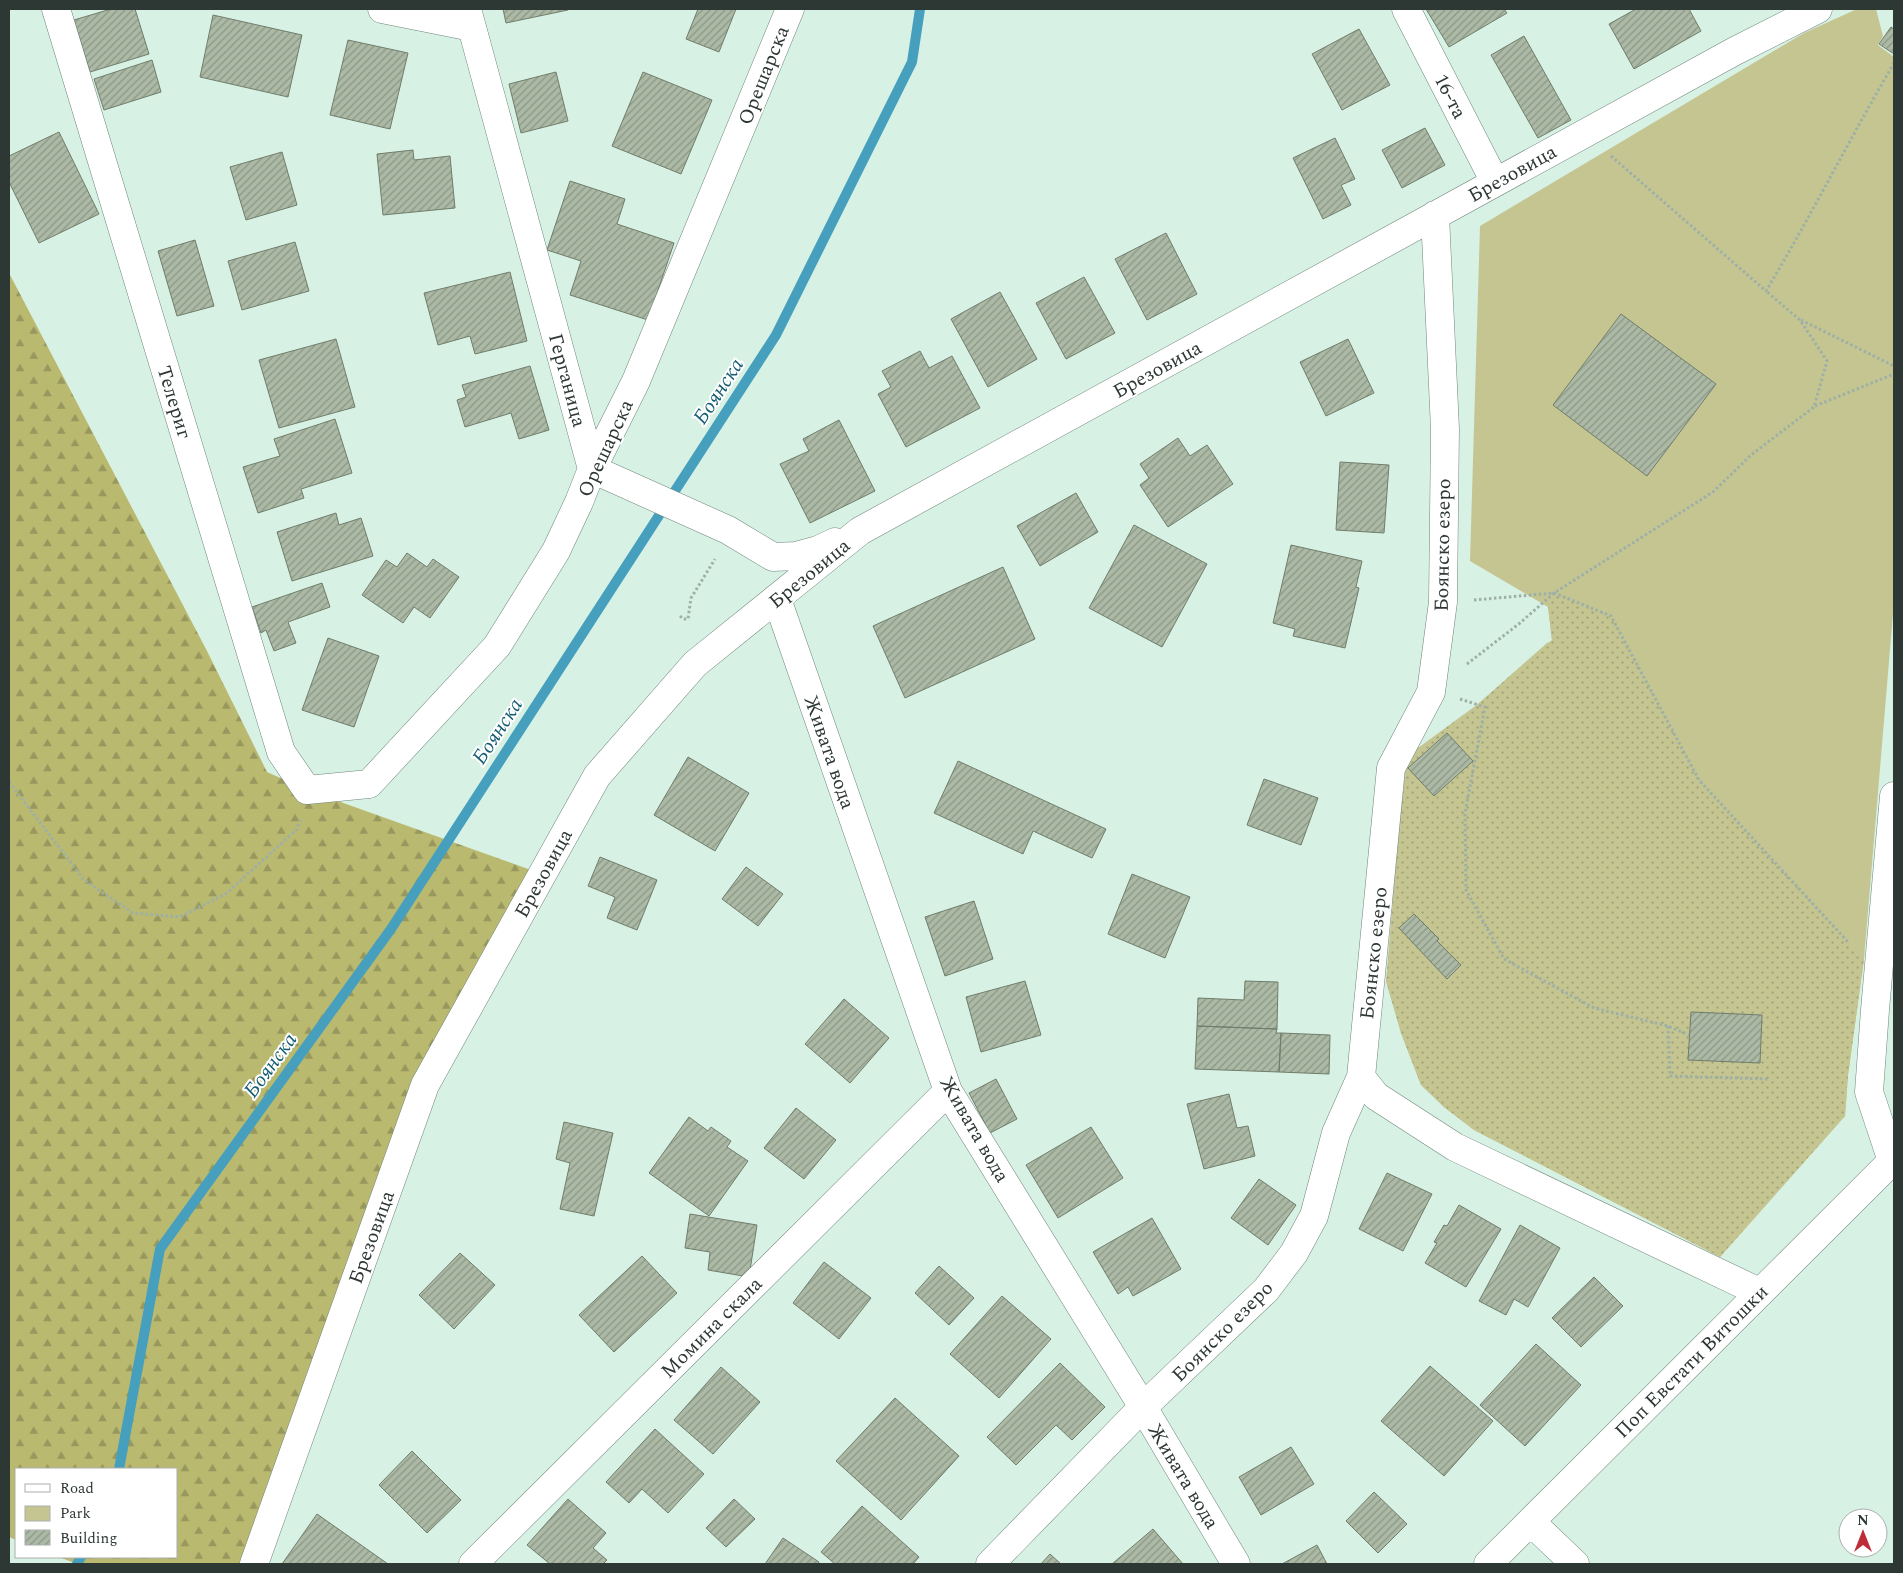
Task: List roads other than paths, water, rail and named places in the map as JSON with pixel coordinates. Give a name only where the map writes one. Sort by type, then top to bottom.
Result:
[{"type":"street","name":"Телериг","points":[[56,9],[281,752],[307,790]]},
{"type":"street","points":[[382,9],[469,18]]},
{"type":"street","name":"Орешарска","points":[[307,790],[369,784],[497,646],[556,551],[580,502],[592,469],[636,382],[790,9]]},
{"type":"street","name":"16-та","points":[[1406,9],[1495,182]]},
{"type":"street","name":"Брезовица","points":[[254,1564],[425,1086],[597,776],[695,664],[860,531],[1726,55],[1818,9]]},
{"type":"street","name":"Герганица","points":[[469,18],[592,469]]},
{"type":"street","name":"Боянско езеро","points":[[990,1564],[1143,1407],[1266,1290],[1294,1253],[1314,1216],[1336,1133],[1361,1078],[1391,768],[1431,692],[1443,602],[1445,429],[1435,216]]},
{"type":"street","points":[[592,469],[729,532],[773,557],[796,556],[818,550],[860,531]]},
{"type":"street","name":"Живата вода","points":[[777,599],[948,1091],[1143,1407],[1236,1564]]},
{"type":"street","points":[[1893,1160],[1869,1092],[1894,796]]},
{"type":"street","points":[[1361,1078],[1376,1096],[1455,1146],[1759,1292]]},
{"type":"street","name":"Момина скала","points":[[474,1564],[948,1091]]},
{"type":"street","name":"Поп Евстати Витошки","points":[[1488,1564],[1893,1160]]},
{"type":"street","points":[[1531,1522],[1575,1564]]},
{"type":"waterway","name":"Боянска","points":[[119,1468],[160,1249],[391,929],[776,335],[912,62],[920,9]]},
{"type":"waterway","name":"Боянска","points":[[77,1564],[80,1558]]}]
